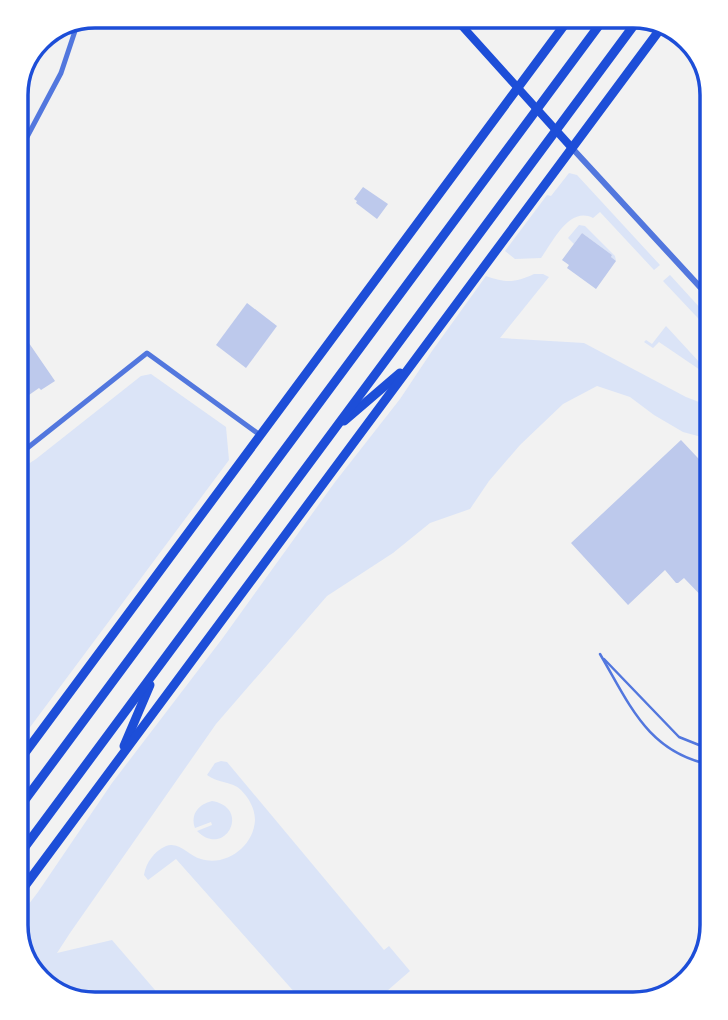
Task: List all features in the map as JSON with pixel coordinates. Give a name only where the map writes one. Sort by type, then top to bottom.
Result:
[{"type":"highway","points":[[28,749],[562,28]]},
{"type":"highway","points":[[28,794],[597,28]]},
{"type":"highway","points":[[28,843],[632,28]]},
{"type":"highway","points":[[28,882],[657,33]]},
{"type":"highway","points":[[332,432],[412,363]]},
{"type":"highway","points":[[117,761],[156,670]]},
{"type":"main road","points":[[464,28],[572,148]]},
{"type":"street","points":[[28,134],[61,73],[75,32]]},
{"type":"street","points":[[572,148],[700,287]]},
{"type":"street","points":[[28,447],[147,353],[260,435]]},
{"type":"lane","points":[[700,745],[679,737],[600,654],[642,724],[664,746],[700,763]]},
{"type":"shaded area","points":[[569,173],[577,175],[660,265],[654,270],[600,212],[593,218],[576,217],[569,221],[541,258],[515,259],[505,251],[547,195],[551,196]]},
{"type":"shaded area","points":[[579,225],[585,226],[615,256],[616,261],[582,233],[574,244],[568,238]]},
{"type":"shaded area","points":[[534,274],[549,277],[500,338],[584,343],[700,402],[700,437],[683,432],[630,397],[597,386],[563,404],[520,445],[489,481],[470,509],[430,523],[393,553],[327,596],[216,724],[57,953],[112,940],[157,992],[82,991],[58,981],[42,966],[33,951],[28,925],[28,905],[112,783],[222,639],[335,482],[400,399],[486,276],[510,281]]},
{"type":"shaded area","points":[[670,275],[700,308],[700,320],[663,281]]},
{"type":"shaded area","points":[[666,326],[700,363],[700,370],[659,342],[653,348],[644,342],[646,340],[652,344]]},
{"type":"shaded area","points":[[151,374],[226,427],[229,460],[28,730],[28,464],[141,376]]},
{"type":"shaded area","points":[[227,762],[384,950],[389,946],[410,971],[386,992],[294,992],[176,859],[148,880],[144,875],[151,858],[166,846],[180,847],[210,861],[229,857],[250,838],[255,820],[253,808],[237,787],[207,775],[215,763]]},
{"type":"shaded area","points":[[212,801],[224,805],[232,821],[225,836],[217,839],[207,838],[197,831],[212,825],[211,822],[195,828],[194,823],[197,810]]},
{"type":"building","points":[[363,187],[388,204],[377,219],[354,199]]},
{"type":"building","points":[[582,233],[616,261],[596,289],[567,268],[569,265],[562,260]]},
{"type":"building","points":[[247,303],[277,326],[246,368],[216,345]]},
{"type":"building","points":[[28,342],[55,381],[41,390],[39,388],[28,396]]},
{"type":"building","points":[[681,440],[700,460],[700,595],[684,578],[676,583],[665,570],[628,605],[571,543]]}]
